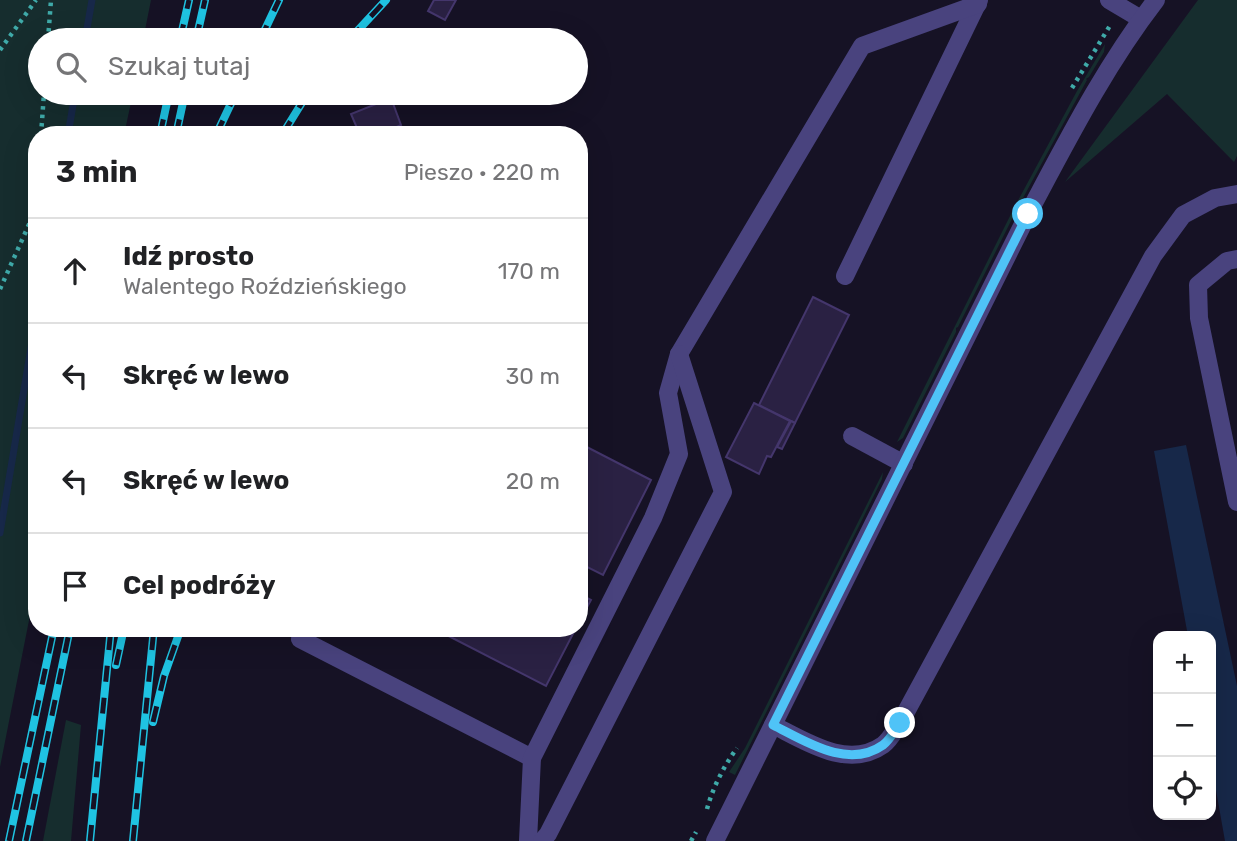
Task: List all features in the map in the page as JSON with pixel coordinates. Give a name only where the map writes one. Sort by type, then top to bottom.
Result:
[{"type":"street","points":[[1109,0],[1141,19]]},
{"type":"street","points":[[715,841],[1028,214],[1110,65],[1156,0]]},
{"type":"street","points":[[845,276],[979,2]]},
{"type":"street","points":[[527,841],[532,758],[653,518],[679,454],[668,393],[678,354],[862,46],[979,2]]},
{"type":"street","points":[[773,725],[823,750],[842,754],[857,755],[870,751],[883,745],[891,737],[1153,256],[1183,215],[1215,198],[1237,194]]},
{"type":"street","points":[[1237,259],[1227,261],[1198,285],[1199,318],[1237,502]]},
{"type":"street","points":[[542,841],[548,834],[723,492],[678,354]]},
{"type":"street","points":[[852,436],[904,464]]},
{"type":"street","points":[[300,639],[532,758]]},
{"type":"path","points":[[0,50],[36,0]]},
{"type":"path","points":[[49,28],[51,0]]},
{"type":"path","points":[[42,126],[43,105]]},
{"type":"path","points":[[0,289],[28,227]]},
{"type":"green space","points":[[0,0],[151,0],[145,28],[28,28],[28,105],[130,105],[126,126],[28,126],[28,625],[0,767]]},
{"type":"green space","points":[[1198,0],[1237,0],[1237,156],[1234,162],[1167,94],[1065,182]]},
{"type":"green space","points":[[1105,44],[1104,52],[1086,79],[1017,209],[903,438],[897,442],[1014,208]]},
{"type":"green space","points":[[883,472],[864,516],[735,775],[729,772],[745,748]]},
{"type":"green space","points":[[66,720],[81,725],[71,841],[43,841]]},
{"type":"water","points":[[1186,445],[1237,686],[1237,841],[1225,841],[1216,790],[1216,631],[1187,631],[1154,451]]},
{"type":"building","points":[[434,0],[456,0],[445,20],[428,11]]},
{"type":"building","points":[[374,105],[394,105],[401,125],[356,126],[351,114]]},
{"type":"building","points":[[813,297],[849,315],[795,423],[759,405]]},
{"type":"building","points":[[754,403],[790,421],[771,457],[767,456],[759,474],[726,457]]},
{"type":"building","points":[[791,421],[795,423],[782,449],[777,447]]},
{"type":"building","points":[[588,448],[651,480],[603,575],[588,568]]},
{"type":"building","points":[[451,637],[571,637],[546,686]]},
{"type":"waterway","points":[[87,28],[92,0]]},
{"type":"waterway","points":[[70,126],[73,105]]},
{"type":"waterway","points":[[0,533],[28,366]]},
{"type":"railway","points":[[183,28],[189,0]]},
{"type":"railway","points":[[199,28],[205,0]]},
{"type":"railway","points":[[266,28],[279,0]]},
{"type":"railway","points":[[360,28],[386,0]]},
{"type":"railway","points":[[162,126],[166,105]]},
{"type":"railway","points":[[178,126],[182,105]]},
{"type":"railway","points":[[220,126],[230,105]]},
{"type":"railway","points":[[288,126],[301,105]]},
{"type":"railway","points":[[9,841],[52,637]]},
{"type":"railway","points":[[26,841],[68,637]]},
{"type":"railway","points":[[90,841],[110,637]]},
{"type":"railway","points":[[116,665],[122,637]]},
{"type":"railway","points":[[133,841],[153,637]]},
{"type":"railway","points":[[153,722],[164,676],[178,637]]},
{"type":"route","points":[[900,723],[883,745],[857,755],[823,750],[773,725],[1028,214]]}]
